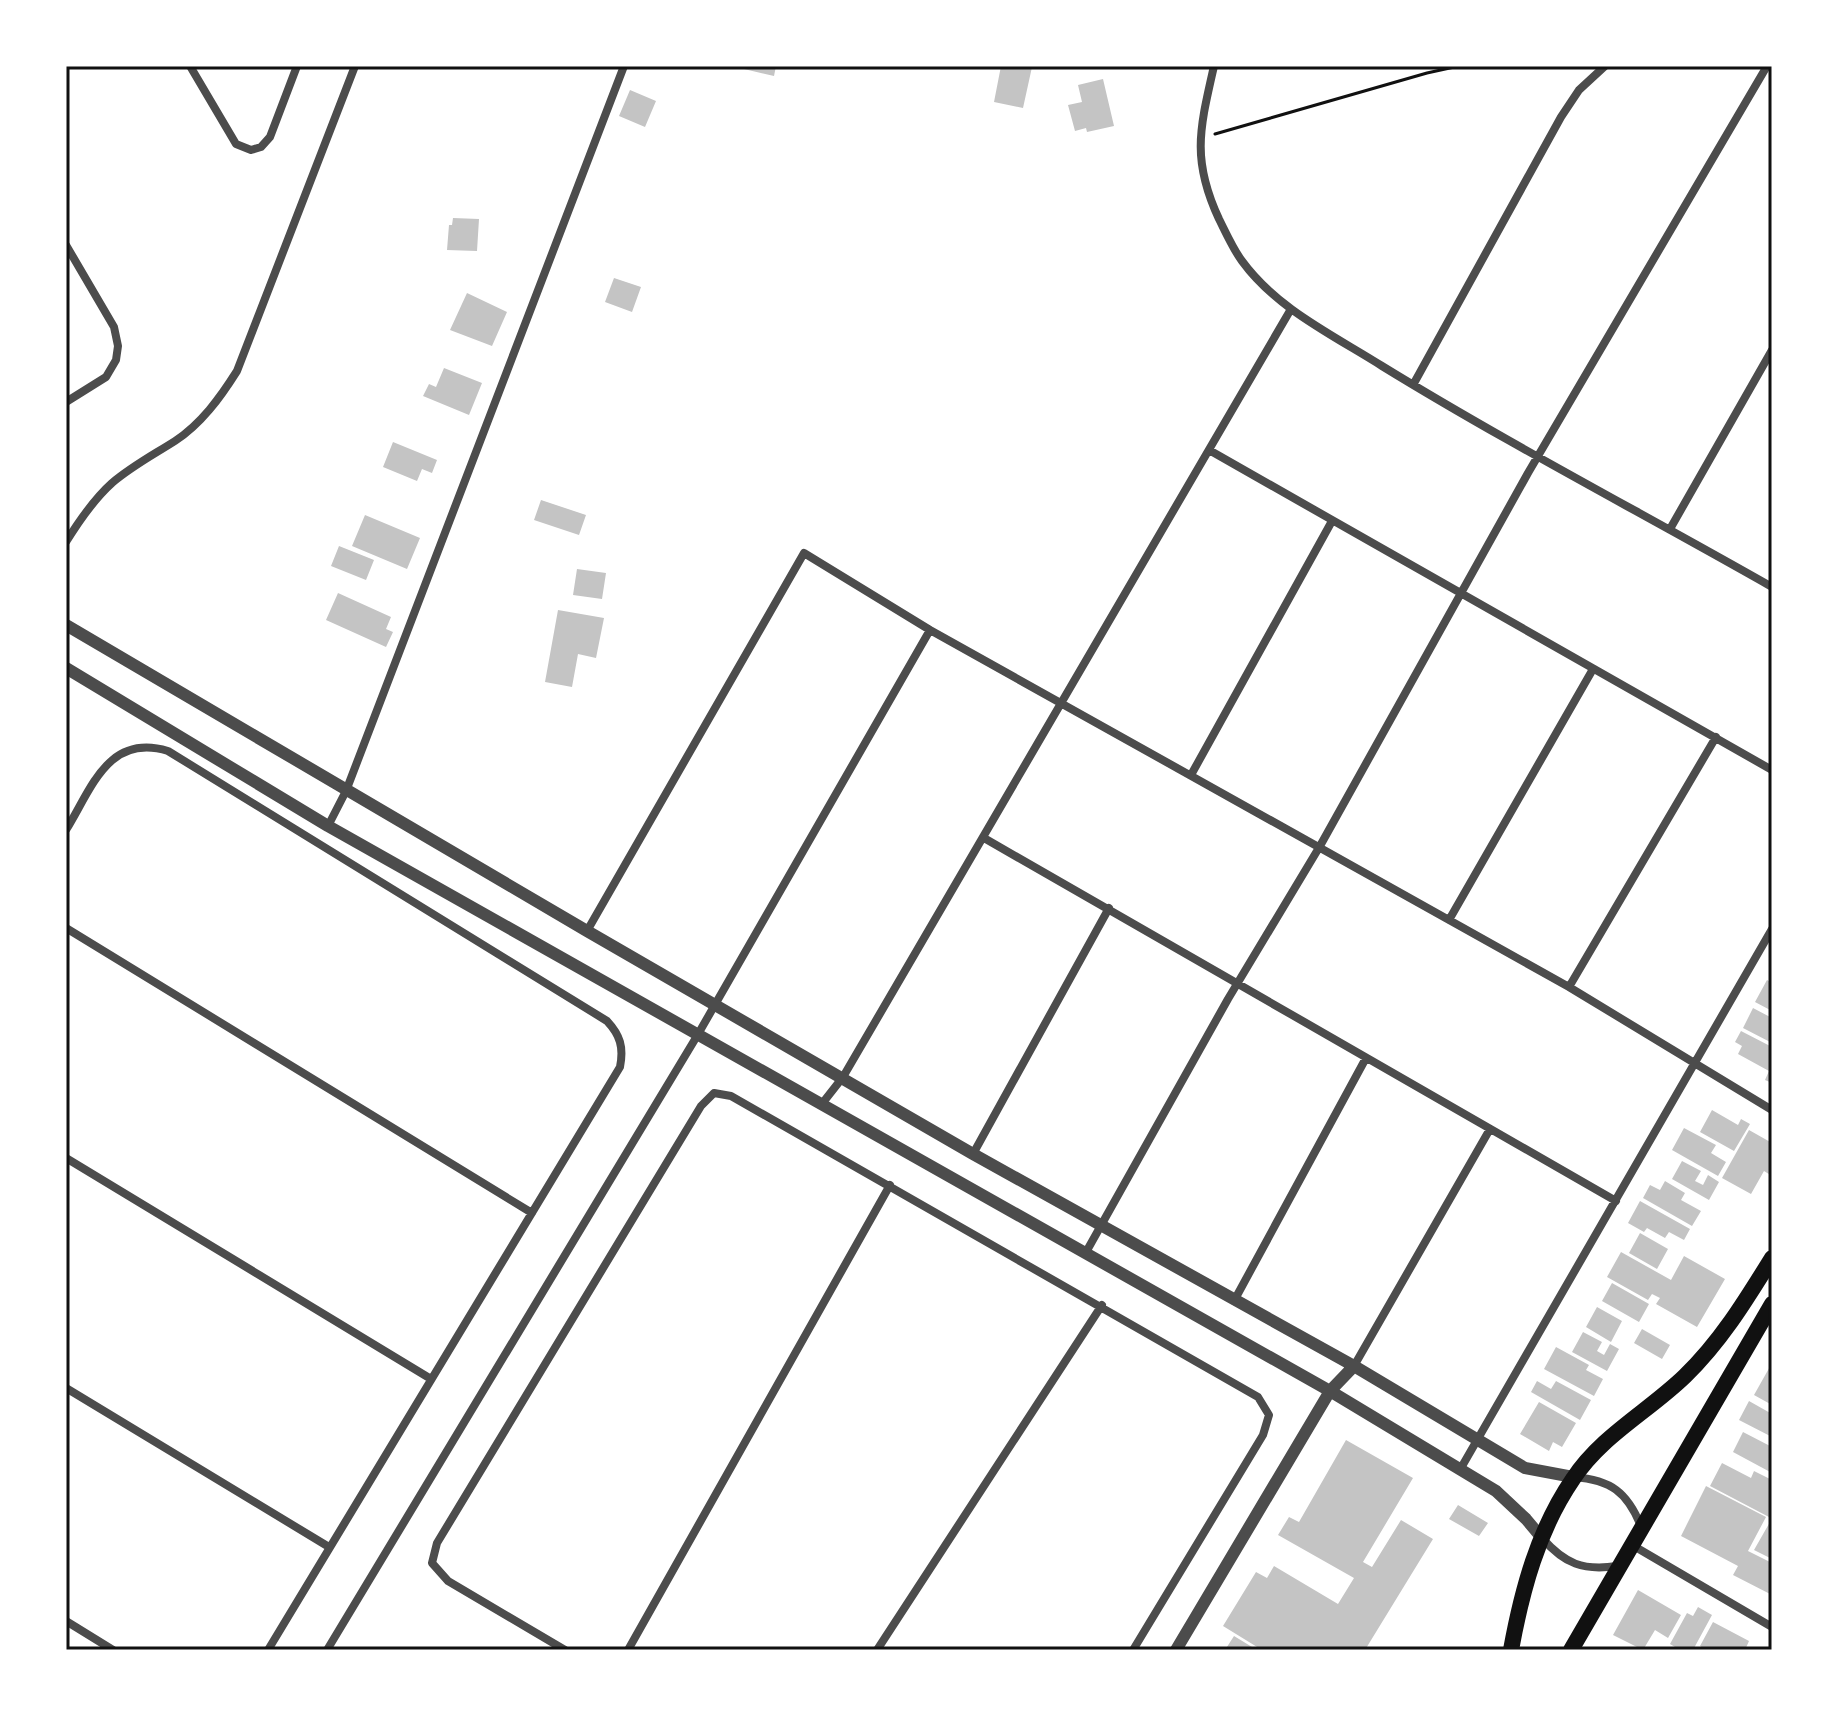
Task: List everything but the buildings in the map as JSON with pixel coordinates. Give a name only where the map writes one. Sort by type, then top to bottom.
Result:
[{"type":"main road","points":[[1511,1650],[1529,1571],[1541,1537],[1573,1477],[1610,1438],[1683,1379],[1716,1345],[1772,1258]]},
{"type":"main road","points":[[1571,1650],[1772,1304]]},
{"type":"street","points":[[190,66],[236,144],[248,150],[264,145],[270,137],[297,66]]},
{"type":"street","points":[[66,542],[84,513],[111,484],[142,460],[177,440],[200,420],[237,371],[355,66]]},
{"type":"street","points":[[328,826],[346,791],[624,66]]},
{"type":"street","points":[[1214,66],[1200,138],[1200,163],[1208,196],[1229,238],[1240,259],[1263,287],[1291,309],[1413,385],[1772,587]]},
{"type":"street","points":[[1413,385],[1561,117],[1579,90],[1605,66]]},
{"type":"street","points":[[1085,1254],[1238,982],[1320,846],[1539,456],[1767,66]]},
{"type":"street","points":[[66,245],[114,327],[118,346],[116,360],[101,381],[66,402]]},
{"type":"street","points":[[821,1105],[843,1077],[1291,309]]},
{"type":"street","points":[[1670,529],[1772,350]]},
{"type":"street","points":[[1209,450],[1772,770]]},
{"type":"street","points":[[1191,775],[1332,521]]},
{"type":"street","points":[[587,931],[804,553],[930,630],[1569,987],[1772,1110]]},
{"type":"street","points":[[66,625],[587,931],[973,1154],[1102,1223],[1234,1301],[1354,1366],[1525,1468],[1596,1479],[1617,1489],[1633,1506],[1642,1527]]},
{"type":"street","points":[[327,1650],[697,1036],[930,630]]},
{"type":"street","points":[[66,668],[328,826],[1330,1391],[1461,1468],[1496,1491],[1526,1519],[1556,1554],[1576,1565],[1597,1569],[1620,1566]]},
{"type":"street","points":[[1449,920],[1593,669]]},
{"type":"street","points":[[1569,987],[1716,737]]},
{"type":"street","points":[[66,830],[107,763],[135,747],[152,746],[168,751],[607,1021],[616,1030],[621,1042],[623,1054],[620,1067],[268,1650]]},
{"type":"street","points":[[984,838],[1616,1201]]},
{"type":"street","points":[[973,1154],[1109,908]]},
{"type":"street","points":[[66,928],[532,1213]]},
{"type":"street","points":[[1461,1468],[1772,929]]},
{"type":"street","points":[[1234,1301],[1366,1058]]},
{"type":"street","points":[[565,1650],[448,1581],[432,1563],[437,1543],[701,1106],[714,1093],[731,1096],[1102,1305],[1258,1397],[1269,1415],[1263,1435],[1133,1650]]},
{"type":"street","points":[[1176,1650],[1330,1391],[1354,1366],[1490,1129]]},
{"type":"street","points":[[66,1158],[431,1379]]},
{"type":"street","points":[[628,1650],[890,1185]]},
{"type":"street","points":[[877,1650],[1102,1305]]},
{"type":"street","points":[[66,1388],[329,1547]]},
{"type":"street","points":[[1631,1544],[1772,1627]]},
{"type":"street","points":[[66,1621],[113,1650]]},
{"type":"path","points":[[1200,138],[1459,66]]}]
